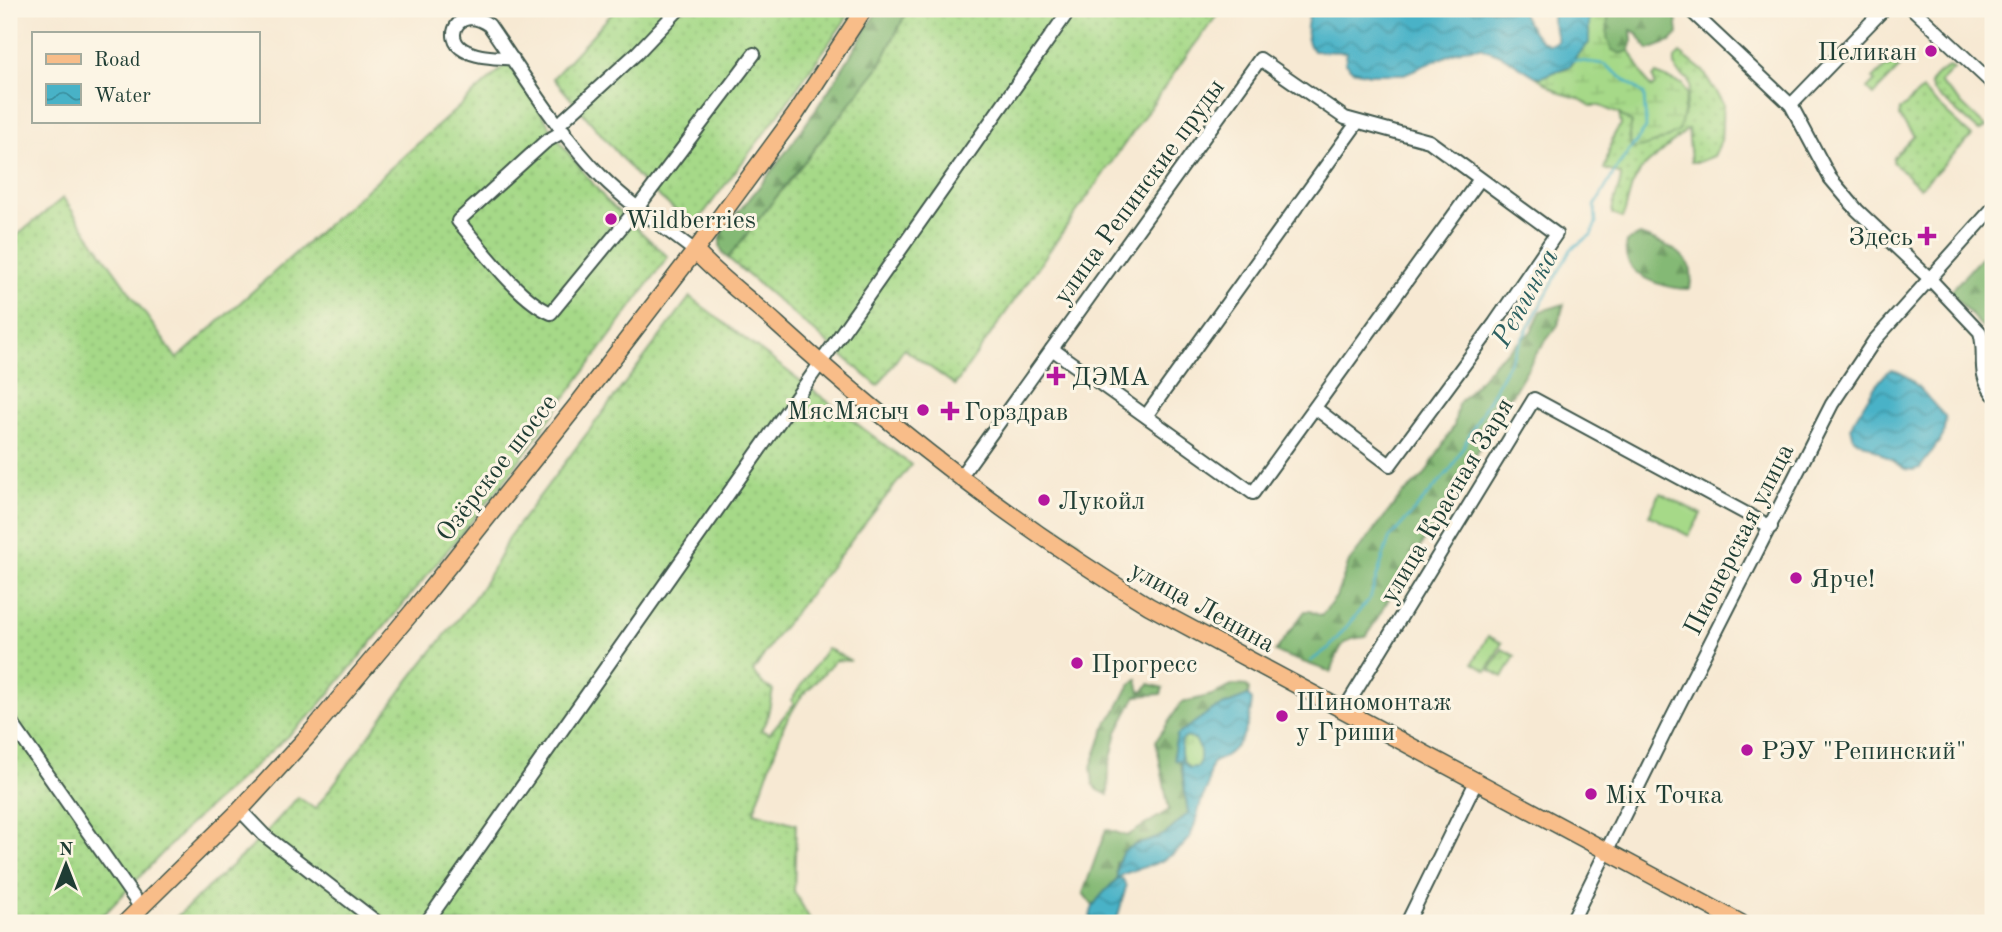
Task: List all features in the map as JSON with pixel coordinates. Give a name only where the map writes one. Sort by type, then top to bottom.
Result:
[{"type":"main road","name":"Озёрское шоссе","points":[[125,923],[240,810],[307,737],[412,612],[695,251],[795,115],[864,9]]},
{"type":"main road","name":"улица Ленина","points":[[695,251],[821,364],[960,477],[1019,522],[1092,571],[1149,606],[1741,923]]},
{"type":"street","points":[[680,9],[562,127],[457,221],[517,288],[542,309],[551,313],[638,207],[754,54]]},
{"type":"street","points":[[426,923],[1070,9]]},
{"type":"street","points":[[1689,9],[1791,105],[1830,177],[1857,210],[1929,278],[1980,332],[1983,343],[1983,377],[1993,394]]},
{"type":"street","points":[[1791,105],[1884,9]]},
{"type":"street","points":[[1913,9],[1993,84]]},
{"type":"street","points":[[513,59],[472,54],[460,48],[454,40],[454,31],[460,22],[468,17],[480,18],[489,25],[599,174],[624,198],[695,251]]},
{"type":"street","name":"улица Репинские пруды","points":[[1052,349],[1261,60],[1345,118],[1429,141],[1556,234],[1390,465],[1315,408]]},
{"type":"street","points":[[1146,416],[1357,123]]},
{"type":"street","points":[[960,477],[1052,349],[1253,492],[1480,179]]},
{"type":"street","name":"Пионерская улица","points":[[1571,923],[1825,417],[1874,341],[1993,208]]},
{"type":"street","name":"улица Красная Заря","points":[[1344,710],[1534,400],[1771,527]]},
{"type":"street","points":[[9,719],[141,908]]},
{"type":"street","points":[[1407,923],[1476,782]]},
{"type":"street","points":[[240,810],[264,835],[378,923]]},
{"type":"green space","points":[[616,9],[853,9],[781,111],[694,226],[642,182],[553,78]]},
{"type":"green space","points":[[878,9],[908,9],[879,67],[728,258],[720,244],[724,228],[767,177],[807,123]]},
{"type":"green space","points":[[908,9],[1222,9],[955,385],[904,349],[878,386],[728,258],[879,67]]},
{"type":"green space","points":[[1583,9],[1675,9],[1678,34],[1670,42],[1648,50],[1637,33],[1631,30],[1630,50],[1622,54],[1612,51],[1607,38],[1608,16]]},
{"type":"green space","points":[[1589,12],[1602,12],[1608,16],[1607,38],[1612,50],[1622,54],[1630,50],[1652,88],[1656,74],[1682,84],[1687,95],[1679,131],[1656,143],[1631,149],[1629,135],[1632,123],[1600,106],[1591,106],[1578,98],[1560,93],[1535,76],[1541,77],[1571,66],[1589,43]]},
{"type":"green space","points":[[1680,53],[1703,71],[1723,104],[1721,141],[1714,156],[1691,162],[1688,129],[1641,170],[1632,186],[1623,218],[1612,214],[1621,175],[1604,169],[1612,140],[1621,125],[1619,114],[1632,123],[1629,135],[1684,112],[1690,86],[1688,79],[1676,69],[1675,58]]},
{"type":"green space","points":[[1894,62],[1900,67],[1873,95],[1867,89],[1875,81],[1873,79]]},
{"type":"green space","points":[[508,63],[565,149],[606,200],[668,257],[500,487],[313,713],[188,826],[96,923],[9,923],[9,242],[63,198],[177,359]]},
{"type":"green space","points":[[1949,67],[1954,69],[1940,83],[1986,127],[1979,131],[1933,91],[1930,84],[1932,81]]},
{"type":"green space","points":[[1922,90],[1972,136],[1920,188],[1893,162],[1894,157],[1914,136],[1899,117],[1900,110]]},
{"type":"green space","points":[[1640,235],[1670,247],[1686,260],[1690,268],[1689,289],[1653,282],[1637,273],[1626,257],[1626,242]]},
{"type":"green space","points":[[1993,244],[1993,334],[1991,337],[1950,292]]},
{"type":"green space","points":[[690,297],[911,465],[777,635],[753,672],[764,685],[773,690],[767,719],[761,730],[769,734],[794,704],[791,700],[827,648],[851,661],[836,660],[800,698],[784,725],[754,812],[796,824],[794,891],[812,923],[170,923],[261,838],[298,797],[315,809],[404,687],[461,616],[487,578],[508,538]]},
{"type":"green space","points":[[1564,304],[1558,325],[1538,351],[1366,637],[1350,640],[1341,647],[1331,672],[1275,652],[1305,611],[1321,616],[1336,597],[1349,562],[1401,496],[1424,476],[1454,426],[1458,404],[1497,360],[1531,332],[1541,311]]},
{"type":"green space","points":[[1660,493],[1701,514],[1689,536],[1649,515]]},
{"type":"green space","points":[[1037,517],[1079,542],[1080,547],[1075,548],[1038,522]]},
{"type":"green space","points":[[1488,636],[1502,643],[1487,671],[1473,663]]},
{"type":"green space","points":[[1502,649],[1515,656],[1503,677],[1490,670]]},
{"type":"green space","points":[[1137,679],[1140,692],[1149,684],[1163,688],[1161,694],[1136,696],[1117,732],[1109,766],[1108,795],[1093,784],[1091,767],[1107,722],[1115,713],[1129,686]]},
{"type":"green space","points":[[1234,685],[1247,686],[1248,696],[1212,710],[1174,749],[1175,760],[1180,761],[1188,813],[1166,834],[1149,842],[1136,843],[1116,863],[1117,879],[1093,906],[1083,893],[1106,829],[1127,836],[1169,810],[1156,741],[1181,703],[1212,695]]},
{"type":"green space","points":[[1187,737],[1195,739],[1199,746],[1198,767],[1190,768],[1183,759],[1182,740]]},
{"type":"water","points":[[1315,9],[1520,9],[1535,34],[1550,45],[1558,41],[1552,20],[1553,9],[1583,9],[1589,12],[1589,43],[1570,66],[1541,77],[1480,47],[1463,49],[1404,74],[1370,74],[1352,70],[1345,63],[1347,52],[1313,51],[1308,41],[1307,27],[1310,12]]},
{"type":"water","points":[[1892,370],[1914,383],[1946,417],[1943,436],[1920,468],[1913,470],[1905,469],[1854,439],[1851,427],[1873,389],[1887,372]]},
{"type":"water","points":[[1248,696],[1252,700],[1249,721],[1242,738],[1230,753],[1212,763],[1207,788],[1191,835],[1174,854],[1118,878],[1123,879],[1126,887],[1116,923],[1091,923],[1094,905],[1117,879],[1120,857],[1124,851],[1166,833],[1188,813],[1181,761],[1175,760],[1177,735],[1212,710]],"holes":[[[1187,737],[1195,739],[1200,750],[1200,760],[1198,767],[1189,768],[1181,756],[1182,740]]]},
{"type":"waterway","name":"Репинка","points":[[1311,661],[1330,647],[1370,598],[1389,539],[1451,469],[1571,249],[1591,235],[1596,223],[1595,206],[1618,166],[1646,128],[1644,94],[1604,64],[1572,60]]},
{"type":"place","name":"Пеликан","points":[[1931,51]]},
{"type":"place","name":"Wildberries","points":[[611,219]]},
{"type":"place","name":"Здесь","points":[[1927,236]]},
{"type":"place","name":"ДЭМА","points":[[1056,376]]},
{"type":"place","name":"МясМясыч","points":[[923,410]]},
{"type":"place","name":"Горздрав","points":[[950,411]]},
{"type":"place","name":"Лукойл","points":[[1044,500]]},
{"type":"place","name":"Ярче!","points":[[1796,578]]},
{"type":"place","name":"Прогресс","points":[[1077,663]]},
{"type":"place","name":"Шиномонтаж у Гриши","points":[[1282,716]]},
{"type":"place","name":"РЭУ \"Репинский\"","points":[[1747,750]]},
{"type":"place","name":"Mix Точка","points":[[1591,794]]}]
